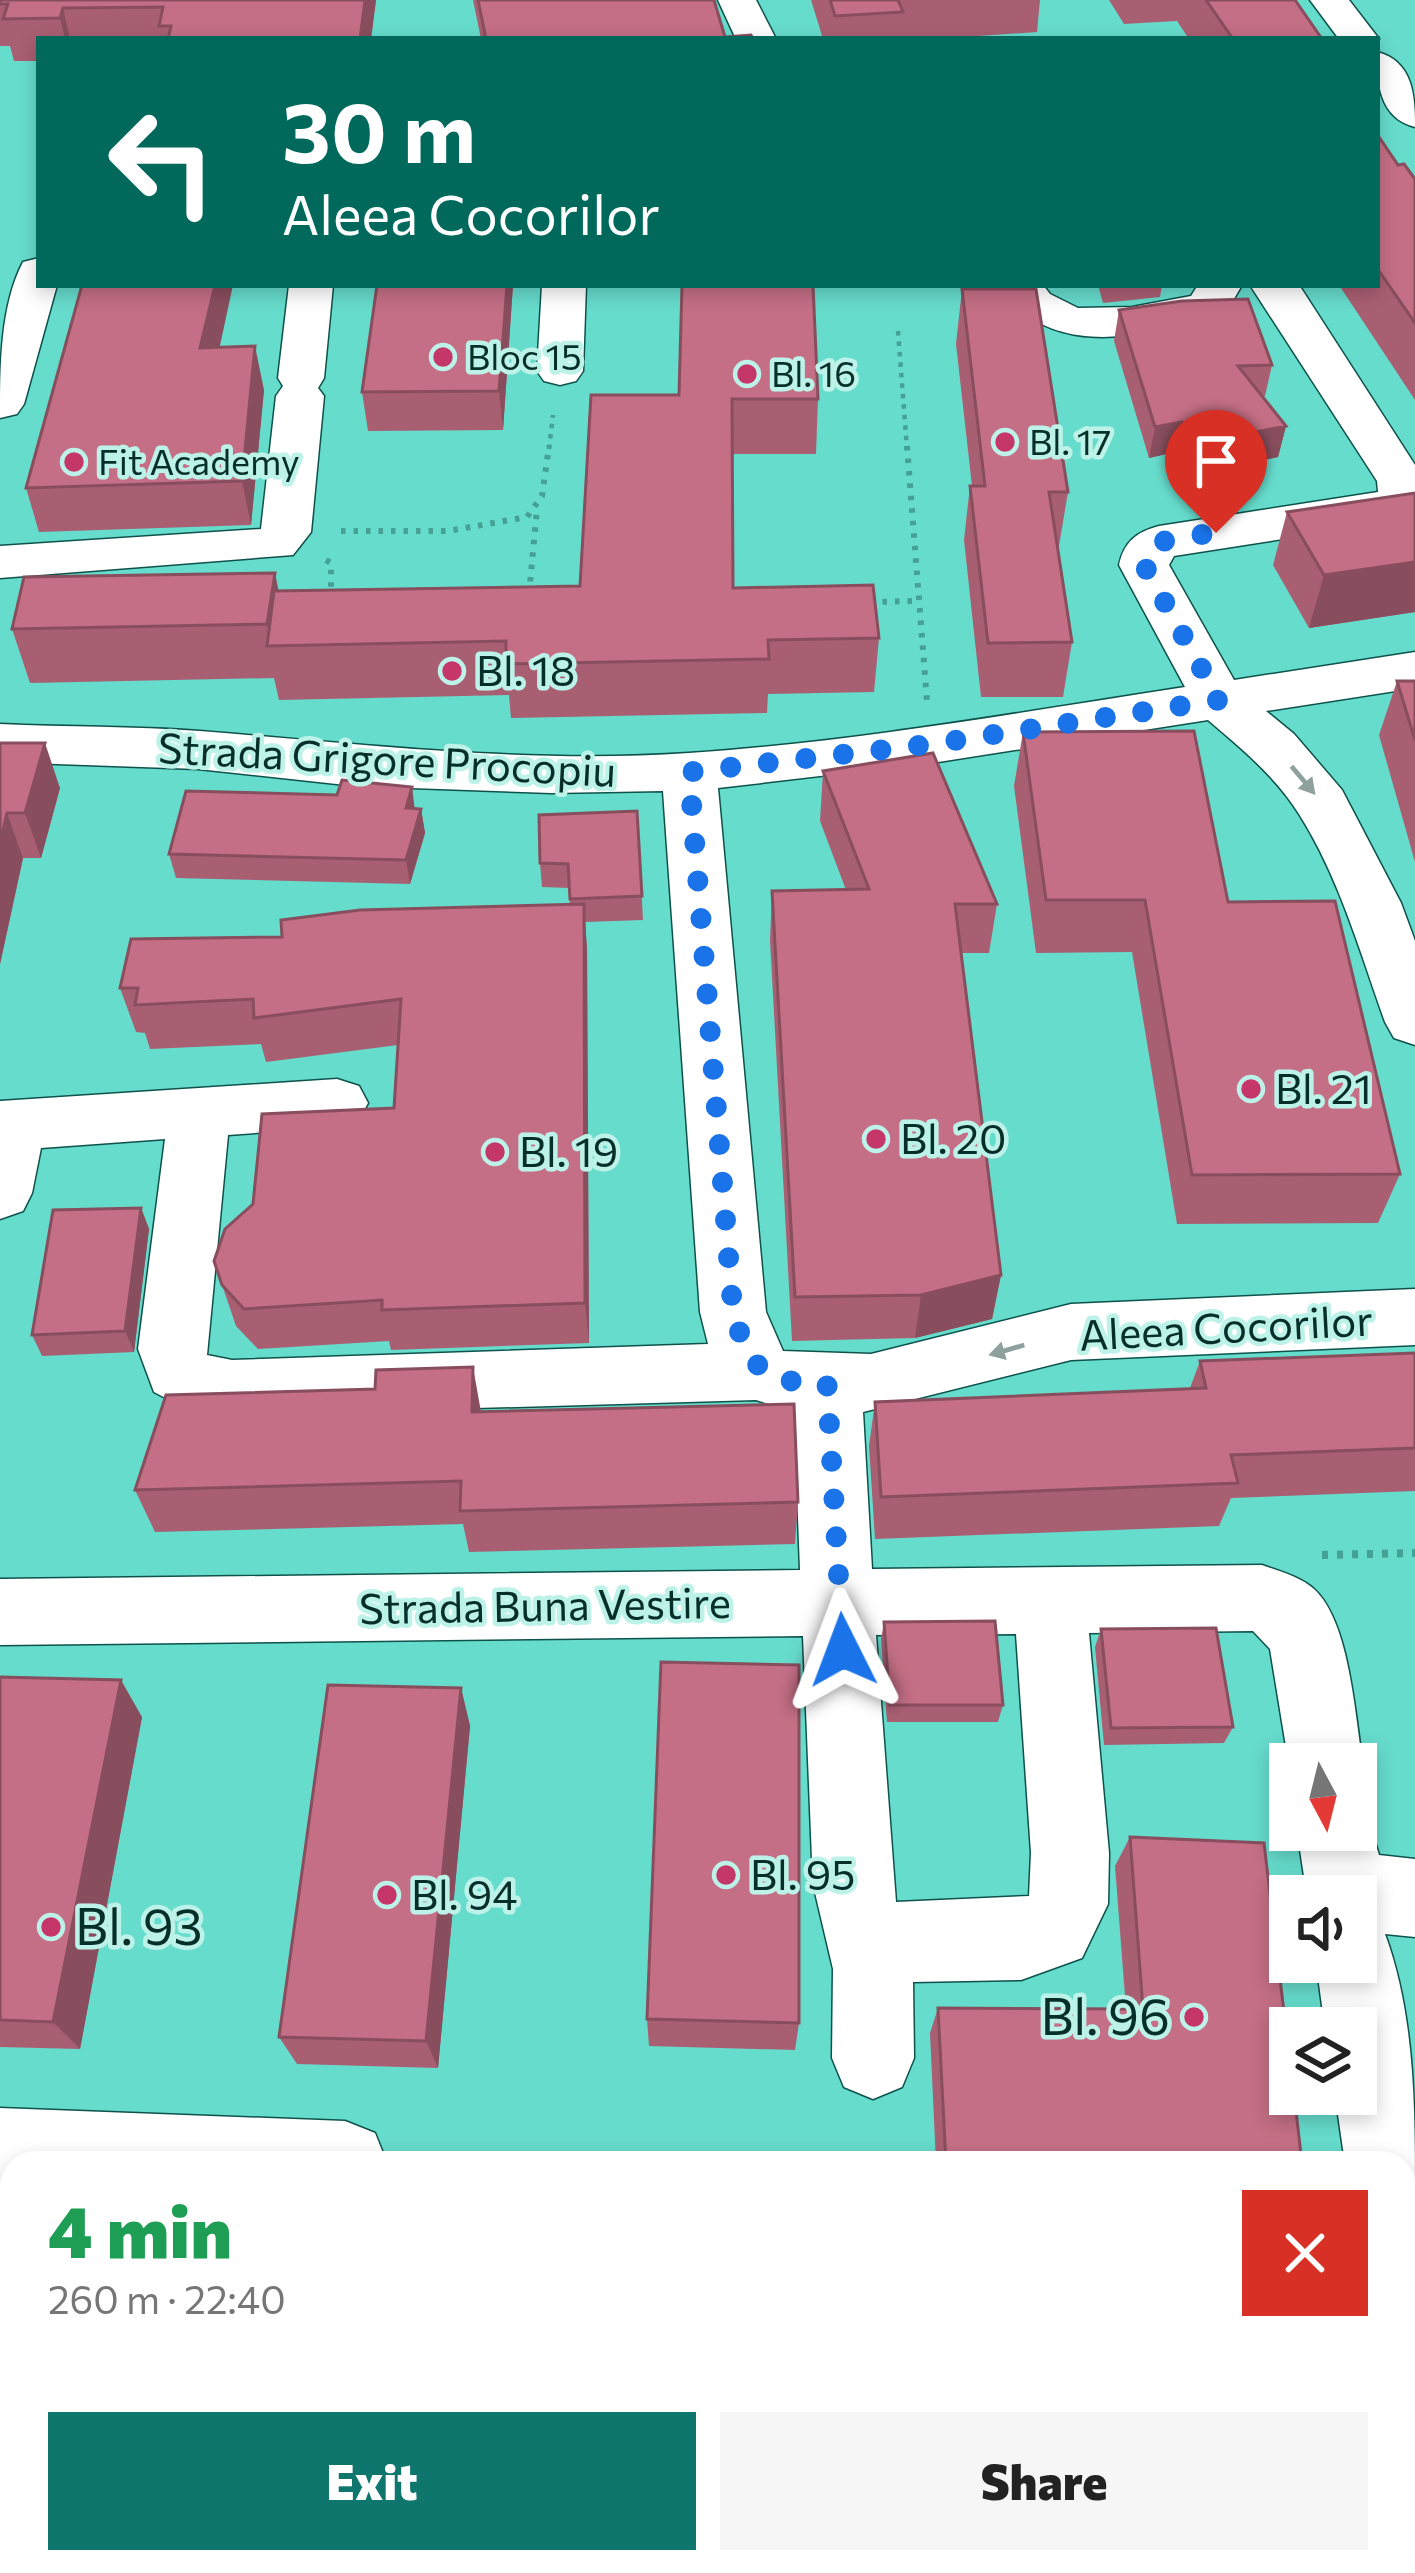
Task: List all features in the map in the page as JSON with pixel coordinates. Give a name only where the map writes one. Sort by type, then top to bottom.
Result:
[{"type":"street","points":[[736,0],[754,36]]},
{"type":"street","points":[[1329,0],[1357,36]]},
{"type":"street","points":[[1380,68],[1415,115]]},
{"type":"street","points":[[0,404],[8,350],[36,279]]},
{"type":"street","points":[[0,562],[270,540],[301,387],[311,288]]},
{"type":"street","points":[[560,371],[564,288]]},
{"type":"street","points":[[1022,288],[1040,314],[1071,323],[1163,316],[1208,306],[1218,288]]},
{"type":"street","points":[[1275,288],[1401,481],[1404,500],[1385,508],[1159,542],[1147,552],[1144,565],[1219,700],[1275,747],[1322,804],[1353,857],[1415,1022]]},
{"type":"street","name":"Strada Grigore Procopiu","points":[[0,743],[198,750],[355,767],[689,772],[932,744],[1415,670]]},
{"type":"street","points":[[689,772],[733,1312],[743,1347],[759,1371]]},
{"type":"street","points":[[0,1193],[7,1125],[337,1103]]},
{"type":"street","name":"Aleea Cocorilor","points":[[200,1113],[172,1349],[178,1372],[200,1387],[759,1371],[789,1383],[871,1383],[1071,1332],[1389,1322],[1415,1317]]},
{"type":"street","points":[[827,1384],[852,1884],[873,1969],[873,2058]]},
{"type":"street","name":"Strada Buna Vestire","points":[[0,1612],[1262,1598],[1290,1613]]},
{"type":"street","points":[[873,1969],[882,1942],[1021,1940],[1054,1930],[1068,1904],[1070,1853],[1051,1601]]},
{"type":"street","points":[[1290,1613],[1306,1644],[1322,1743]]},
{"type":"street","points":[[1369,1983],[1386,2151]]},
{"type":"path","points":[[898,331],[916,602],[932,744]]},
{"type":"path","points":[[528,608],[537,508],[560,371]]},
{"type":"path","points":[[270,540],[511,526],[537,508]]},
{"type":"path","points":[[270,540],[331,563],[332,601],[343,604]]},
{"type":"path","points":[[848,602],[916,602]]},
{"type":"path","points":[[1290,1613],[1323,1553],[1415,1553]]},
{"type":"building","points":[[0,0],[365,0],[360,36],[169,36],[171,26],[159,26],[163,7],[63,8],[60,18],[3,19],[8,4]]},
{"type":"building","points":[[478,0],[714,0],[725,36],[485,36]]},
{"type":"building","points":[[830,0],[898,0],[903,12],[835,16]]},
{"type":"building","points":[[1206,0],[1295,0],[1320,36],[1231,36]]},
{"type":"building","points":[[1380,138],[1398,165],[1404,164],[1415,179],[1415,323],[1380,272]]},
{"type":"building","points":[[81,288],[214,288],[200,348],[255,346],[242,481],[26,488]]},
{"type":"building","name":"Bloc 15","points":[[377,288],[507,288],[499,391],[362,392]]},
{"type":"building","points":[[682,288],[813,288],[818,399],[732,399],[733,588],[873,585],[879,638],[768,640],[769,659],[506,664],[506,641],[267,646],[274,591],[580,586],[591,395],[679,395]]},
{"type":"building","name":"Bl. 17","points":[[962,289],[1036,289],[1068,492],[1049,492],[1072,642],[988,643],[970,486],[985,486]]},
{"type":"building","points":[[1248,299],[1272,365],[1238,366],[1286,426],[1199,444],[1182,422],[1155,427],[1119,310],[1182,301]]},
{"type":"building","points":[[1415,493],[1415,562],[1324,575],[1287,512]]},
{"type":"building","points":[[275,573],[267,624],[12,629],[24,577]]},
{"type":"building","points":[[1397,681],[1415,681],[1415,740]]},
{"type":"building","name":"Bl. 21","points":[[1194,731],[1228,902],[1335,901],[1400,1174],[1192,1175],[1145,900],[1046,900],[1023,732]]},
{"type":"building","points":[[0,743],[45,743],[25,813],[7,813],[0,843]]},
{"type":"building","name":"Bl. 20","points":[[933,753],[997,904],[955,904],[1001,1275],[921,1295],[795,1297],[772,891],[869,889],[823,771]]},
{"type":"building","points":[[342,780],[412,787],[406,808],[421,809],[406,860],[169,854],[186,791],[337,795]]},
{"type":"building","points":[[637,811],[642,896],[570,899],[568,864],[540,863],[539,815]]},
{"type":"building","points":[[584,904],[585,1303],[382,1310],[382,1300],[244,1309],[222,1285],[214,1261],[225,1229],[253,1204],[262,1114],[394,1108],[401,999],[254,1018],[253,999],[135,1005],[138,988],[120,988],[131,939],[282,937],[281,920],[360,910]]},
{"type":"building","points":[[141,1208],[125,1331],[32,1335],[53,1210]]},
{"type":"building","points":[[1415,1353],[1415,1448],[1231,1455],[1238,1483],[881,1497],[875,1402],[1206,1388],[1200,1361]]},
{"type":"building","points":[[473,1367],[472,1412],[794,1404],[798,1502],[460,1511],[461,1481],[135,1490],[166,1395],[375,1389],[376,1370]]},
{"type":"building","points":[[995,1621],[1003,1705],[890,1705],[884,1622]]},
{"type":"building","points":[[1216,1628],[1233,1727],[1111,1728],[1101,1629]]},
{"type":"building","name":"Bl. 95","points":[[661,1662],[799,1665],[799,2023],[647,2019]]},
{"type":"building","name":"Bl. 93","points":[[0,1677],[121,1680],[53,2022],[0,2020]]},
{"type":"building","name":"Bl. 94","points":[[328,1685],[461,1688],[426,2041],[279,2037]]},
{"type":"building","points":[[1130,1837],[1264,1843],[1269,1983],[1281,1983],[1283,2007],[1269,2007],[1269,2115],[1296,2115],[1301,2151],[945,2151],[938,2008],[1143,2009]]},
{"type":"place","name":"Bloc 15","points":[[443,357]]},
{"type":"place","name":"Bl. 16","points":[[747,374]]},
{"type":"place","name":"Bl. 17","points":[[1005,442]]},
{"type":"place","name":"Fit Academy","points":[[74,462]]},
{"type":"place","name":"Bl. 18","points":[[452,671]]},
{"type":"place","name":"Bl. 21","points":[[1251,1089]]},
{"type":"place","name":"Bl. 20","points":[[876,1139]]},
{"type":"place","name":"Bl. 19","points":[[495,1152]]},
{"type":"place","name":"Bl. 95","points":[[726,1875]]},
{"type":"place","name":"Bl. 94","points":[[387,1895]]},
{"type":"place","name":"Bl. 93","points":[[51,1927]]},
{"type":"place","name":"Bl. 96","points":[[1194,2017]]},
{"type":"route","points":[[843,1650],[827,1384],[789,1383],[759,1371],[743,1347],[733,1312],[689,772],[932,744],[1219,700],[1144,565],[1147,552],[1159,542],[1216,533]]}]
